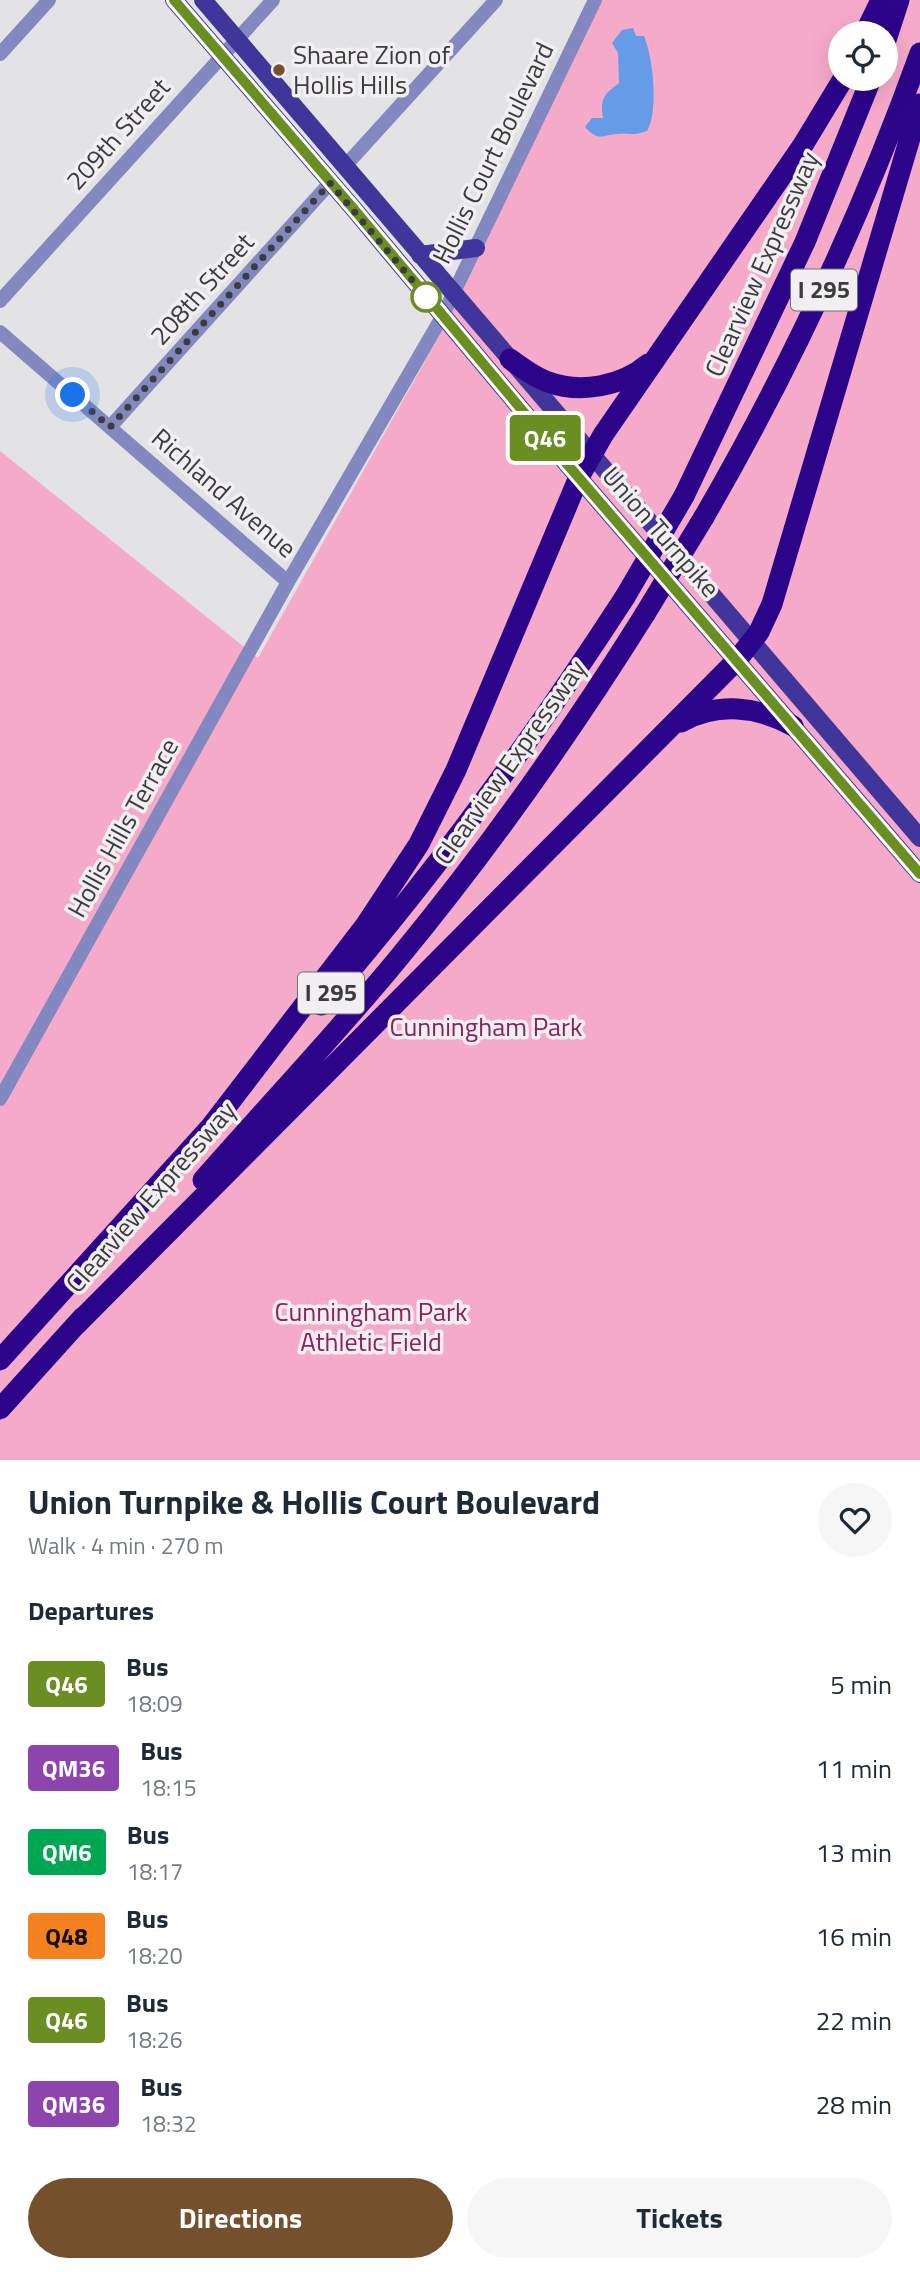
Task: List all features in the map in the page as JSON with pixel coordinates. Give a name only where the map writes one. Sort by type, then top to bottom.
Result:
[{"type":"highway","points":[[871,21],[881,0]]},
{"type":"highway","points":[[893,21],[900,0]]},
{"type":"highway","name":"Clearview Expressway","points":[[0,1409],[336,1032],[429,921],[546,763],[645,614],[764,411],[819,302],[872,178],[920,53]]},
{"type":"highway","points":[[206,1133],[365,926],[419,844],[456,770],[579,477],[603,435],[803,145],[836,91]]},
{"type":"highway","name":"Clearview Expressway","points":[[0,1360],[336,987],[406,903],[551,706],[625,597],[684,496],[805,242],[867,91]]},
{"type":"highway","points":[[75,1326],[737,660],[765,623],[920,104]]},
{"type":"highway","points":[[510,359],[548,382],[572,387],[598,386],[634,373],[653,359],[666,344]]},
{"type":"highway","points":[[660,737],[684,720],[716,709],[756,711],[793,726]]},
{"type":"main road","name":"Union Turnpike","points":[[174,0],[920,874]]},
{"type":"main road","name":"Union Turnpike","points":[[203,0],[920,838]]},
{"type":"main road","points":[[420,255],[476,248]]},
{"type":"street","points":[[0,54],[49,0]]},
{"type":"street","name":"209th Street","points":[[0,301],[273,0]]},
{"type":"street","points":[[346,165],[496,0]]},
{"type":"street","name":"Hollis Court Boulevard","points":[[288,582],[442,317],[595,0]]},
{"type":"street","name":"208th Street","points":[[110,427],[330,183]]},
{"type":"street","name":"Richland Avenue","points":[[0,332],[288,582]]},
{"type":"street","name":"Hollis Hills Terrace","points":[[0,1099],[288,582]]},
{"type":"green space","name":"Cunningham Park","points":[[601,0],[920,0],[920,1460],[0,1460],[0,451],[258,658],[446,324]]},
{"type":"water","points":[[633,28],[636,36],[644,36],[650,57],[654,98],[651,122],[647,131],[642,133],[597,136],[585,127],[592,118],[603,118],[604,97],[619,83],[618,53],[612,43],[622,30]]},
{"type":"bus line","name":"Q46","points":[[174,0],[353,208],[567,464],[920,874]]},
{"type":"place","name":"Shaare Zion of Hollis Hills","points":[[279,70]]},
{"type":"route","points":[[73,395],[110,427],[330,183],[429,300],[426,297]]},
{"type":"park label","name":"Cunningham Park Athletic Field","points":[[371,1327]]}]
